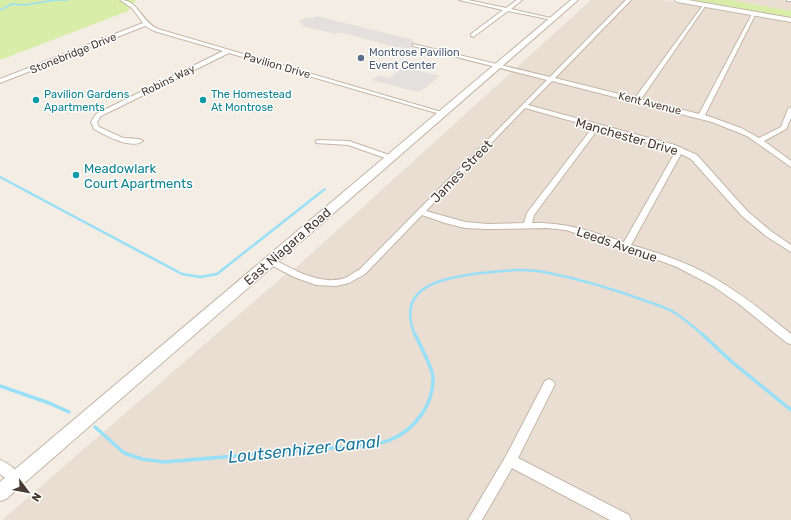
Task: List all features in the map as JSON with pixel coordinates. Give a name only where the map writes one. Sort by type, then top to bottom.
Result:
[{"type":"street","points":[[122,0],[137,10],[145,24]]},
{"type":"street","points":[[461,0],[553,19]]},
{"type":"street","points":[[473,35],[520,0]]},
{"type":"street","name":"East Niagara Road","points":[[0,493],[575,0]]},
{"type":"street","name":"James Street","points":[[270,261],[310,280],[329,284],[346,281],[362,272],[629,0]]},
{"type":"street","points":[[677,0],[791,20]]},
{"type":"street","points":[[637,100],[704,5]]},
{"type":"street","points":[[701,116],[754,14]]},
{"type":"street","name":"Pavilion Drive","points":[[145,24],[169,34],[442,113]]},
{"type":"street","name":"Stonebridge Drive","points":[[0,81],[145,24]]},
{"type":"street","name":"Kent Avenue","points":[[415,45],[701,116],[728,125],[760,140],[791,165]]},
{"type":"street","name":"Robins Way","points":[[139,141],[122,140],[96,128],[94,122],[98,115],[108,109],[228,51]]},
{"type":"street","name":"Manchester Drive","points":[[524,106],[680,150],[694,157],[745,214],[769,234],[791,249]]},
{"type":"street","points":[[760,140],[784,128],[791,109]]},
{"type":"street","points":[[526,226],[530,215],[597,126]]},
{"type":"street","points":[[318,142],[349,144],[391,157]]},
{"type":"street","points":[[626,246],[680,150]]},
{"type":"street","name":"Leeds Avenue","points":[[421,212],[464,225],[560,226],[577,229],[689,269],[712,281],[731,294],[791,340]]},
{"type":"street","points":[[475,520],[510,460],[549,384]]},
{"type":"street","points":[[510,460],[624,520]]},
{"type":"street","points":[[0,466],[16,479]]},
{"type":"shaded area","points":[[591,0],[662,0],[791,23],[791,520],[2,520],[280,279],[300,264]]},
{"type":"shaded area","points":[[730,0],[791,0],[791,11],[745,3]]},
{"type":"shaded area","points":[[317,16],[412,39],[415,44],[409,48],[395,47],[339,32],[335,34],[302,26],[303,24],[299,22],[307,17],[314,18]]},
{"type":"shaded area","points":[[404,67],[440,76],[421,91],[417,92],[372,80],[379,75],[389,78]]},
{"type":"green space","points":[[0,0],[136,0],[128,11],[0,60]]},
{"type":"green space","points":[[685,0],[730,0],[791,11],[791,19]]},
{"type":"waterway","points":[[0,10],[12,4],[25,5],[55,0],[68,0]]},
{"type":"waterway","points":[[0,177],[30,193]]},
{"type":"waterway","points":[[320,193],[325,189]]},
{"type":"waterway","points":[[28,192],[182,274],[200,277],[217,274],[321,192]]},
{"type":"waterway","name":"Loutsenhizer Canal","points":[[415,335],[410,318],[411,305],[417,295],[427,287],[439,282],[467,275],[520,270],[544,272],[583,281],[656,304],[672,311],[703,335]]},
{"type":"waterway","name":"Loutsenhizer Canal","points":[[95,427],[124,453],[142,459],[164,462],[369,445],[385,442],[399,436],[415,423],[430,397],[433,377],[415,334]]},
{"type":"waterway","name":"Loutsenhizer Canal","points":[[702,334],[732,362],[791,410]]},
{"type":"waterway","name":"Loutsenhizer Canal","points":[[0,386],[49,403],[69,412]]},
{"type":"place","name":"Montrose Pavilion Event Center","points":[[361,58]]},
{"type":"place","name":"Pavilion Gardens Apartments","points":[[36,100]]},
{"type":"place","name":"The Homestead At Montrose","points":[[203,100]]},
{"type":"place","name":"Meadowlark Court Apartments","points":[[76,175]]}]
